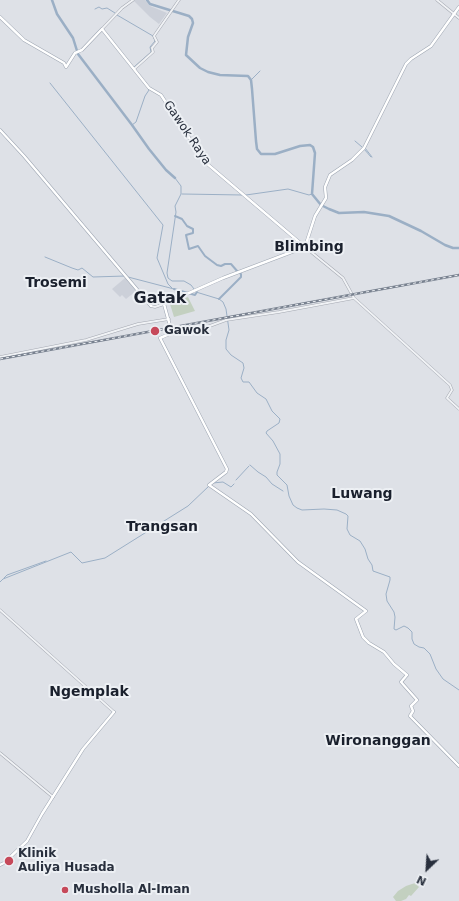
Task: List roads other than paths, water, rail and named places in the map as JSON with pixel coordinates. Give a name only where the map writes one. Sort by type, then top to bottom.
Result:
[{"type":"main road","points":[[459,7],[431,46],[411,58],[406,64],[364,148],[352,160],[330,175],[326,186],[325,201],[315,216],[305,247],[237,272],[164,304],[172,332],[171,335],[161,337],[161,342],[227,468],[226,472],[209,485],[251,514],[298,562],[366,611],[356,619],[363,637],[369,643],[384,652],[407,675],[401,682],[417,700],[411,706],[413,711],[410,716],[459,766]]},
{"type":"main road","points":[[0,17],[24,40],[64,63],[66,67],[76,53],[80,51],[102,29]]},
{"type":"main road","name":"Gawok Raya","points":[[102,29],[149,89],[161,95],[205,162],[243,196],[305,247]]},
{"type":"main road","points":[[64,63],[69,63]]},
{"type":"main road","points":[[0,130],[24,156],[151,306]]},
{"type":"main road","points":[[0,865],[27,841],[52,796],[55,794],[83,750],[114,712]]},
{"type":"street","points":[[102,29],[122,8],[133,0]]},
{"type":"street","points":[[133,68],[153,52],[152,48],[157,42],[154,36],[179,0]]},
{"type":"street","points":[[437,0],[459,18]]},
{"type":"street","points":[[305,247],[343,278],[354,298],[450,385],[452,390],[447,398],[459,409]]},
{"type":"street","points":[[172,332],[207,327],[226,320],[354,298]]},
{"type":"street","points":[[151,306],[155,307],[164,304]]},
{"type":"street","points":[[0,357],[88,340],[138,324],[168,319]]},
{"type":"street","points":[[0,610],[114,712]]},
{"type":"street","points":[[0,753],[52,796]]},
{"type":"waterway","points":[[52,0],[57,14],[73,38],[78,54],[149,149],[166,170],[175,178]]},
{"type":"waterway","points":[[147,0],[150,4],[189,16],[192,19],[193,23],[188,37],[186,55],[200,68],[220,75],[248,76],[251,80],[257,149],[261,154],[275,154],[300,146],[310,145],[313,147],[315,153],[312,194],[321,205],[339,213],[364,212],[389,216],[421,231],[445,245],[453,248],[459,248]]},
{"type":"waterway","points":[[95,9],[99,7],[102,9],[107,8],[115,13]]},
{"type":"waterway","points":[[117,15],[153,36],[155,41],[150,47],[151,52],[134,67]]},
{"type":"waterway","points":[[251,80],[260,71]]},
{"type":"waterway","points":[[50,83],[163,225],[157,258],[168,284],[172,288]]},
{"type":"waterway","points":[[132,125],[136,122],[145,96],[149,90],[148,89]]},
{"type":"waterway","points":[[355,141],[362,147]]},
{"type":"waterway","points":[[365,148],[372,157]]},
{"type":"waterway","points":[[364,149],[371,157]]},
{"type":"waterway","points":[[175,178],[181,186],[181,194],[175,206],[176,212],[167,273],[168,278],[172,281],[184,281],[191,285],[194,289]]},
{"type":"waterway","points":[[246,195],[288,189],[309,195],[312,194]]},
{"type":"waterway","points":[[182,194],[242,195]]},
{"type":"waterway","points":[[175,216],[182,219],[187,226],[193,229],[193,233],[186,235],[189,249],[198,246],[205,256],[217,265],[221,266],[231,264],[241,274],[241,277],[219,299]]},
{"type":"waterway","points":[[45,257],[78,270],[82,268],[93,277],[125,276]]},
{"type":"waterway","points":[[128,277],[174,289]]},
{"type":"waterway","points":[[174,289],[195,295],[197,292]]},
{"type":"waterway","points":[[196,292],[219,299],[223,302],[226,309],[229,330],[226,340],[226,349],[231,355],[243,363],[244,368],[241,378],[243,382],[249,382],[257,393],[266,399],[272,411],[280,419],[279,423],[266,433],[273,441],[280,454],[280,464],[277,475],[287,485],[289,496],[293,505],[302,510],[337,510],[348,516],[347,529],[350,535],[360,541],[365,549],[373,571],[390,577],[386,594],[387,601],[394,612],[394,629],[396,630],[404,626],[408,628],[412,632],[414,644],[424,648],[430,654],[436,669],[443,679],[459,690]]},
{"type":"waterway","points":[[250,465],[266,477],[272,484],[283,491]]},
{"type":"waterway","points":[[236,480],[249,466]]},
{"type":"waterway","points":[[213,483],[223,482],[231,487],[234,484]]},
{"type":"waterway","points":[[0,582],[3,579],[71,552],[82,563],[105,558],[188,506],[209,486]]},
{"type":"waterway","points":[[4,578],[7,575],[46,561]]},
{"type":"railway","points":[[0,359],[459,275]]},
{"type":"place","name":"Gawok","points":[[155,331]]},
{"type":"place","name":"Klinik Auliya Husada","points":[[9,861]]},
{"type":"place","name":"Musholla Al-Iman","points":[[65,890]]},
{"type":"district","name":"Blimbing","points":[[309,247]]},
{"type":"district","name":"Trosemi","points":[[56,283]]},
{"type":"district","name":"Gatak","points":[[160,299]]},
{"type":"district","name":"Luwang","points":[[362,494]]},
{"type":"district","name":"Trangsan","points":[[162,527]]},
{"type":"district","name":"Ngemplak","points":[[89,692]]},
{"type":"district","name":"Wironanggan","points":[[378,741]]}]
